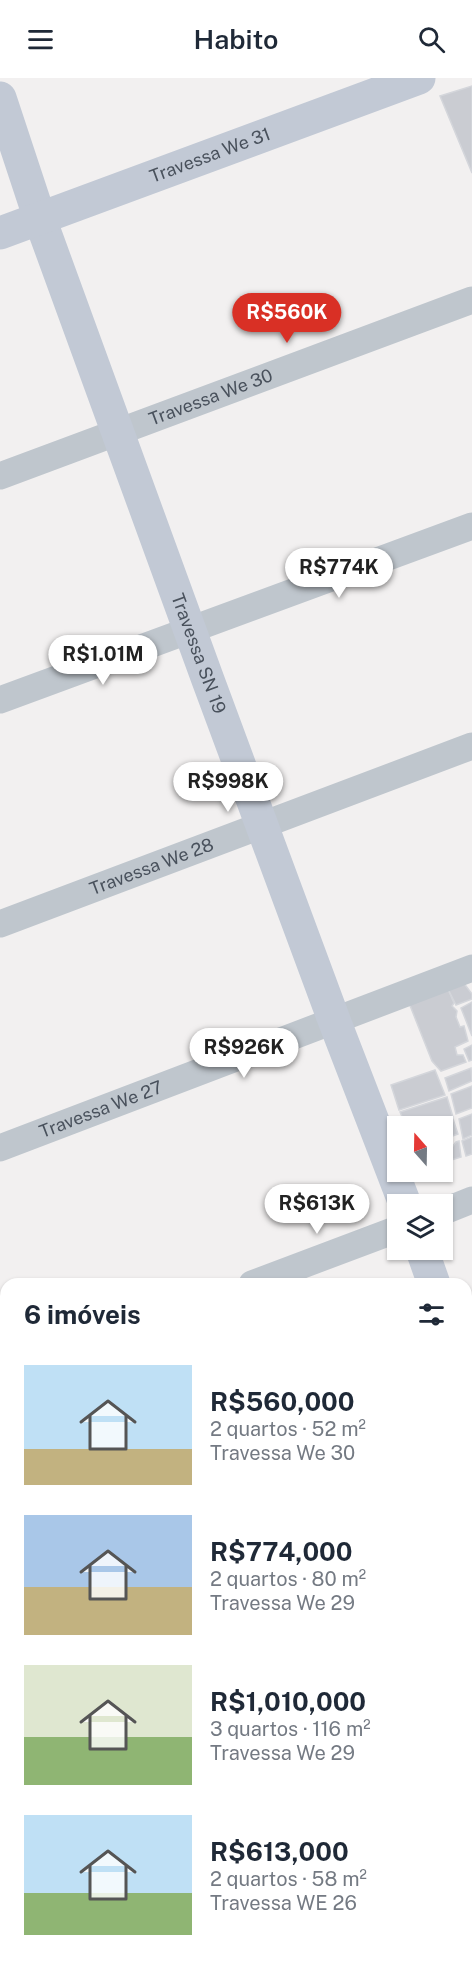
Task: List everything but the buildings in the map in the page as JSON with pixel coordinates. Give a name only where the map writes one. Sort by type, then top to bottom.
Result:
[{"type":"main road","name":"Travessa We 31","points":[[0,233],[419,78]]},
{"type":"main road","name":"Travessa SN 19","points":[[0,98],[40,219],[261,824],[401,1194]]},
{"type":"main road","points":[[426,1260],[432,1278]]},
{"type":"street","name":"Travessa We 30","points":[[118,431],[472,300]]},
{"type":"street","points":[[0,476],[118,431]]},
{"type":"street","points":[[0,700],[472,526]]},
{"type":"street","name":"Travessa We 28","points":[[0,924],[472,746]]},
{"type":"street","name":"Travessa We 27","points":[[0,1148],[472,968]]},
{"type":"street","points":[[453,1208],[472,1200]]},
{"type":"street","points":[[268,1278],[387,1233]]}]
